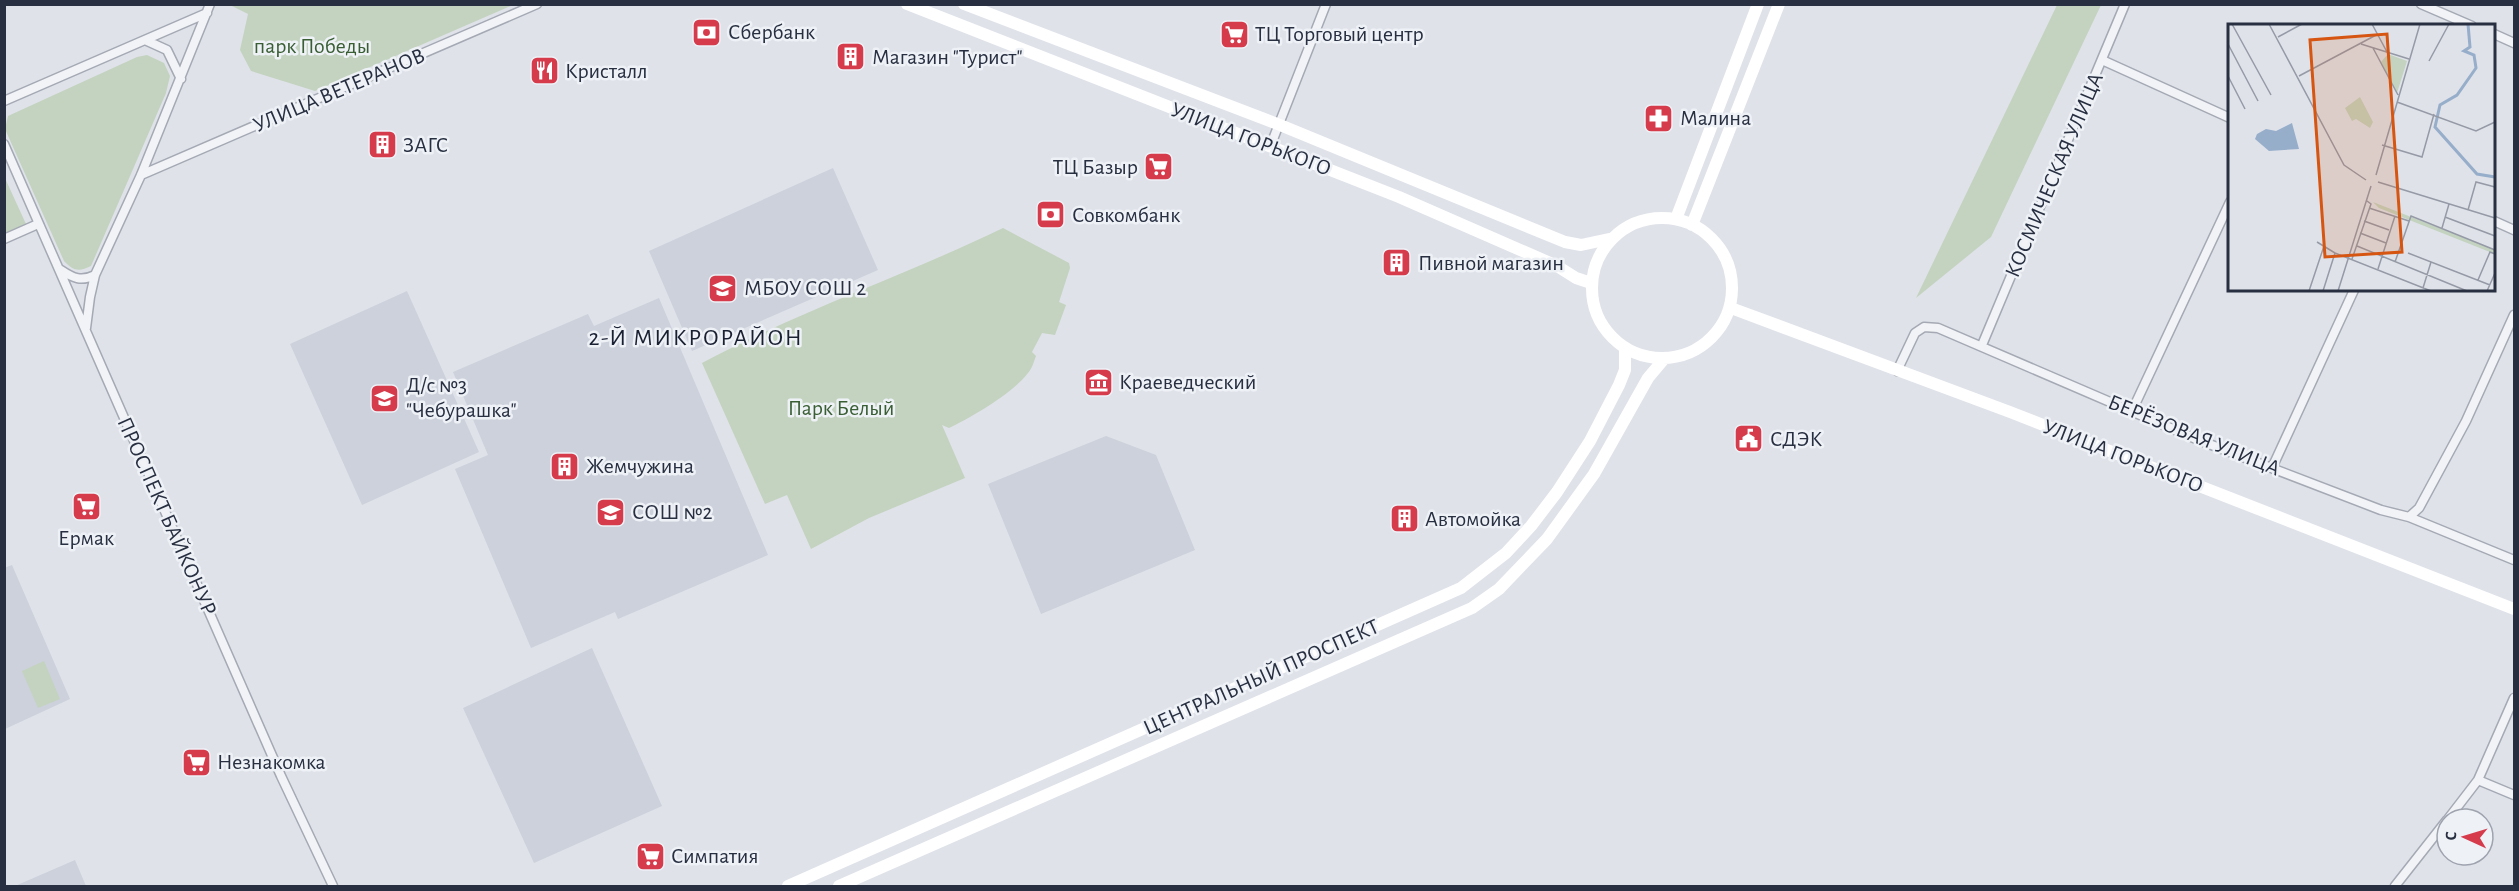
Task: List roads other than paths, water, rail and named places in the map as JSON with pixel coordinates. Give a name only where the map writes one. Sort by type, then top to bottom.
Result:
[{"type":"main road","name":"УЛИЦА ГОРЬКОГО","points":[[907,4],[1399,197],[1591,283]]},
{"type":"main road","name":"УЛИЦА ГОРЬКОГО","points":[[964,4],[1280,125],[1565,242],[1581,245],[1609,239]]},
{"type":"main road","points":[[1676,219],[1758,4]]},
{"type":"main road","points":[[1692,225],[1779,4]]},
{"type":"main road","points":[[1657,218],[1676,219],[1692,225],[1707,234],[1720,248],[1728,265],[1732,283],[1731,308],[1716,333],[1703,345],[1685,354],[1664,359],[1644,356],[1625,348],[1611,338],[1594,308],[1591,283],[1598,258],[1609,239],[1638,222],[1657,218]]},
{"type":"main road","name":"УЛИЦА ГОРЬКОГО","points":[[1731,308],[2010,412],[2514,609]]},
{"type":"main road","name":"ЦЕНТРАЛЬНЫЙ ПРОСПЕКТ","points":[[788,886],[1461,588],[1506,553],[1531,526],[1557,492],[1590,441],[1625,370],[1625,348]]},
{"type":"main road","name":"ЦЕНТРАЛЬНЫЙ ПРОСПЕКТ","points":[[839,886],[1472,608],[1499,589],[1521,569],[1547,539],[1594,474],[1648,378],[1664,359]]},
{"type":"main road","points":[[1506,553],[1521,569]]},
{"type":"main road","points":[[1067,762],[1076,782]]},
{"type":"street","name":"УЛИЦА ВЕТЕРАНОВ","points":[[141,175],[537,4]]},
{"type":"street","points":[[1270,147],[1326,4]]},
{"type":"street","name":"КОСМИЧЕСКАЯ УЛИЦА","points":[[1982,345],[2125,4]]},
{"type":"street","points":[[2421,4],[2467,24]]},
{"type":"street","points":[[4,101],[145,40],[209,9]]},
{"type":"street","points":[[86,332],[95,275],[141,175],[209,9]]},
{"type":"street","points":[[2495,35],[2514,43]]},
{"type":"street","points":[[145,40],[167,50],[181,78]]},
{"type":"street","points":[[2102,60],[2228,118]]},
{"type":"street","name":"ПРОСПЕКТ БАЙКОНУР","points":[[4,144],[281,776],[333,886]]},
{"type":"street","points":[[2132,411],[2228,204]]},
{"type":"street","points":[[2495,223],[2514,230]]},
{"type":"street","points":[[4,240],[38,224]]},
{"type":"street","points":[[60,270],[85,280],[95,275]]},
{"type":"street","points":[[2272,468],[2354,291]]},
{"type":"street","points":[[2409,517],[2419,508],[2466,421],[2514,315]]},
{"type":"street","name":"БЕРЁЗОВАЯ УЛИЦА","points":[[1897,371],[1915,333],[1924,327],[1938,327],[2132,411],[2272,468],[2388,513],[2409,517],[2514,560]]},
{"type":"street","points":[[2457,807],[2478,780],[2514,698]]},
{"type":"street","points":[[2478,780],[2514,795]]},
{"type":"street","points":[[2395,886],[2435,835]]},
{"type":"place","name":"Сбербанк","points":[[707,32]]},
{"type":"place","name":"ТЦ Торговый центр","points":[[1234,34]]},
{"type":"place","name":"Магазин \"Турист\"","points":[[851,57]]},
{"type":"place","name":"Кристалл","points":[[544,71]]},
{"type":"place","name":"Малина","points":[[1659,118]]},
{"type":"place","name":"ЗАГС","points":[[382,145]]},
{"type":"place","name":"ТЦ Базыр","points":[[1159,167]]},
{"type":"place","name":"Совкомбанк","points":[[1051,215]]},
{"type":"place","name":"Пивной магазин","points":[[1397,263]]},
{"type":"place","name":"МБОУ СОШ 2","points":[[723,288]]},
{"type":"place","name":"Краеведческий","points":[[1098,382]]},
{"type":"place","name":"Д/c №3 \"Чебурашка\"","points":[[385,398]]},
{"type":"place","name":"СДЭК","points":[[1749,439]]},
{"type":"place","name":"Жемчужина","points":[[565,466]]},
{"type":"place","name":"Ермак","points":[[86,506]]},
{"type":"place","name":"СОШ №2","points":[[611,512]]},
{"type":"place","name":"Автомойка","points":[[1404,519]]},
{"type":"place","name":"Незнакомка","points":[[196,762]]},
{"type":"place","name":"Симпатия","points":[[650,856]]},
{"type":"district","name":"2-Й МИКРОРАЙОН","points":[[696,338]]},
{"type":"park label","name":"парк Победы","points":[[312,46]]},
{"type":"park label","name":"Парк Белый","points":[[841,408]]}]
